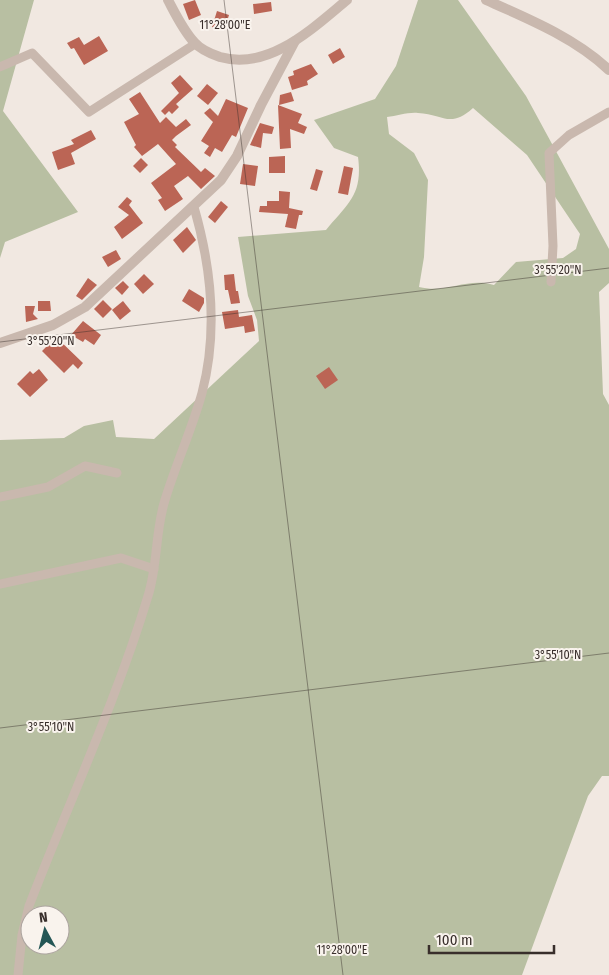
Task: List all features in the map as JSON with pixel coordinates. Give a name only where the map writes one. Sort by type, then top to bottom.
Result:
[{"type":"street","points":[[168,0],[184,29],[195,44],[210,54],[243,60],[259,57],[295,41],[347,0]]},
{"type":"street","points":[[486,0],[530,20],[584,50],[609,70]]},
{"type":"street","points":[[0,343],[53,325],[85,307],[221,180],[237,156],[261,105],[295,41]]},
{"type":"street","points":[[0,67],[32,53],[90,112],[195,44]]},
{"type":"street","points":[[550,282],[553,246],[550,153],[569,135],[609,112]]},
{"type":"street","points":[[18,975],[22,935],[29,906],[100,735],[148,598],[164,501],[202,394],[208,362],[210,290],[207,258],[194,206]]},
{"type":"street","points":[[0,497],[48,487],[85,466],[117,473]]},
{"type":"street","points":[[0,584],[121,558],[154,569]]},
{"type":"green space","points":[[0,0],[34,0],[3,111],[78,212],[5,242],[0,258]]},
{"type":"green space","points":[[418,0],[458,0],[526,96],[609,249],[609,283],[599,292],[603,394],[609,405],[609,776],[602,776],[588,796],[522,975],[0,975],[0,440],[64,438],[84,426],[113,420],[116,437],[154,439],[259,341],[257,320],[248,296],[238,237],[326,230],[352,198],[358,181],[358,157],[334,148],[314,120],[375,99],[396,66]],"holes":[[[473,108],[527,155],[580,234],[576,249],[563,258],[516,262],[494,285],[475,283],[439,289],[419,287],[424,257],[428,180],[414,153],[389,134],[387,117],[414,113],[452,119],[458,118]]]},
{"type":"building","points":[[195,0],[201,15],[189,20],[183,4]]},
{"type":"building","points":[[271,2],[272,11],[254,14],[253,4]]},
{"type":"building","points":[[217,11],[229,15],[224,31],[212,27]]},
{"type":"building","points":[[99,36],[108,51],[84,65],[74,48],[71,49],[67,43],[79,37],[84,45]]},
{"type":"building","points":[[340,48],[345,57],[333,64],[328,55]]},
{"type":"building","points":[[311,64],[318,74],[307,81],[308,85],[292,90],[288,77],[294,75],[293,71]]},
{"type":"building","points":[[180,75],[193,89],[176,104],[179,107],[172,114],[169,111],[165,115],[161,111],[179,93],[171,83]]},
{"type":"building","points":[[207,84],[218,93],[208,105],[197,96]]},
{"type":"building","points":[[140,92],[160,123],[166,117],[176,127],[186,119],[191,125],[172,140],[177,145],[175,147],[201,172],[205,168],[215,176],[201,189],[188,176],[174,186],[183,199],[165,211],[158,200],[162,198],[151,183],[176,164],[158,144],[142,156],[134,147],[136,145],[124,122],[139,114],[129,99]]},
{"type":"building","points":[[291,92],[294,101],[279,105],[280,95]]},
{"type":"building","points":[[226,99],[248,108],[236,137],[232,135],[222,152],[215,148],[210,157],[204,153],[209,146],[201,141],[213,122],[204,113],[210,108],[218,116]]},
{"type":"building","points":[[278,105],[302,114],[298,123],[307,127],[304,134],[290,129],[291,148],[280,149]]},
{"type":"building","points":[[260,123],[274,127],[272,134],[263,133],[261,148],[250,145]]},
{"type":"building","points":[[91,130],[96,139],[71,153],[75,164],[58,170],[52,152],[74,144],[71,140]]},
{"type":"building","points":[[285,156],[285,173],[269,173],[269,157]]},
{"type":"building","points":[[141,158],[148,165],[140,173],[133,166]]},
{"type":"building","points":[[243,164],[258,166],[255,186],[240,184]]},
{"type":"building","points":[[344,166],[353,168],[348,195],[338,193]]},
{"type":"building","points":[[316,169],[323,171],[317,191],[310,189]]},
{"type":"building","points":[[279,191],[290,192],[289,208],[303,211],[302,215],[299,215],[296,229],[285,227],[288,214],[259,212],[260,206],[267,206],[267,201],[279,201]]},
{"type":"building","points":[[127,197],[132,201],[129,205],[143,223],[122,239],[114,227],[129,215],[118,207]]},
{"type":"building","points":[[221,201],[228,207],[215,223],[208,217]]},
{"type":"building","points":[[187,227],[196,240],[183,253],[173,240]]},
{"type":"building","points":[[116,250],[121,259],[108,267],[102,257]]},
{"type":"building","points":[[144,274],[154,284],[143,294],[134,284]]},
{"type":"building","points":[[234,274],[240,303],[231,304],[228,290],[225,290],[224,275]]},
{"type":"building","points":[[88,278],[97,285],[82,300],[76,296]]},
{"type":"building","points":[[123,281],[129,287],[122,295],[115,288]]},
{"type":"building","points":[[189,289],[204,298],[204,303],[199,312],[182,301]]},
{"type":"building","points":[[103,300],[112,309],[103,318],[94,309]]},
{"type":"building","points":[[38,301],[50,301],[51,311],[38,311]]},
{"type":"building","points":[[123,301],[131,311],[120,320],[112,310]]},
{"type":"building","points":[[25,306],[35,306],[33,314],[38,319],[26,322]]},
{"type":"building","points":[[238,310],[239,317],[252,315],[255,331],[245,333],[244,326],[225,329],[222,312]]},
{"type":"building","points":[[83,321],[101,335],[94,345],[85,339],[83,342],[71,335]]},
{"type":"building","points":[[56,337],[83,363],[78,369],[73,364],[64,373],[42,351]]},
{"type":"building","points":[[329,367],[338,380],[325,389],[316,376]]},
{"type":"building","points":[[39,369],[48,380],[30,397],[17,384],[30,371],[33,374]]}]
